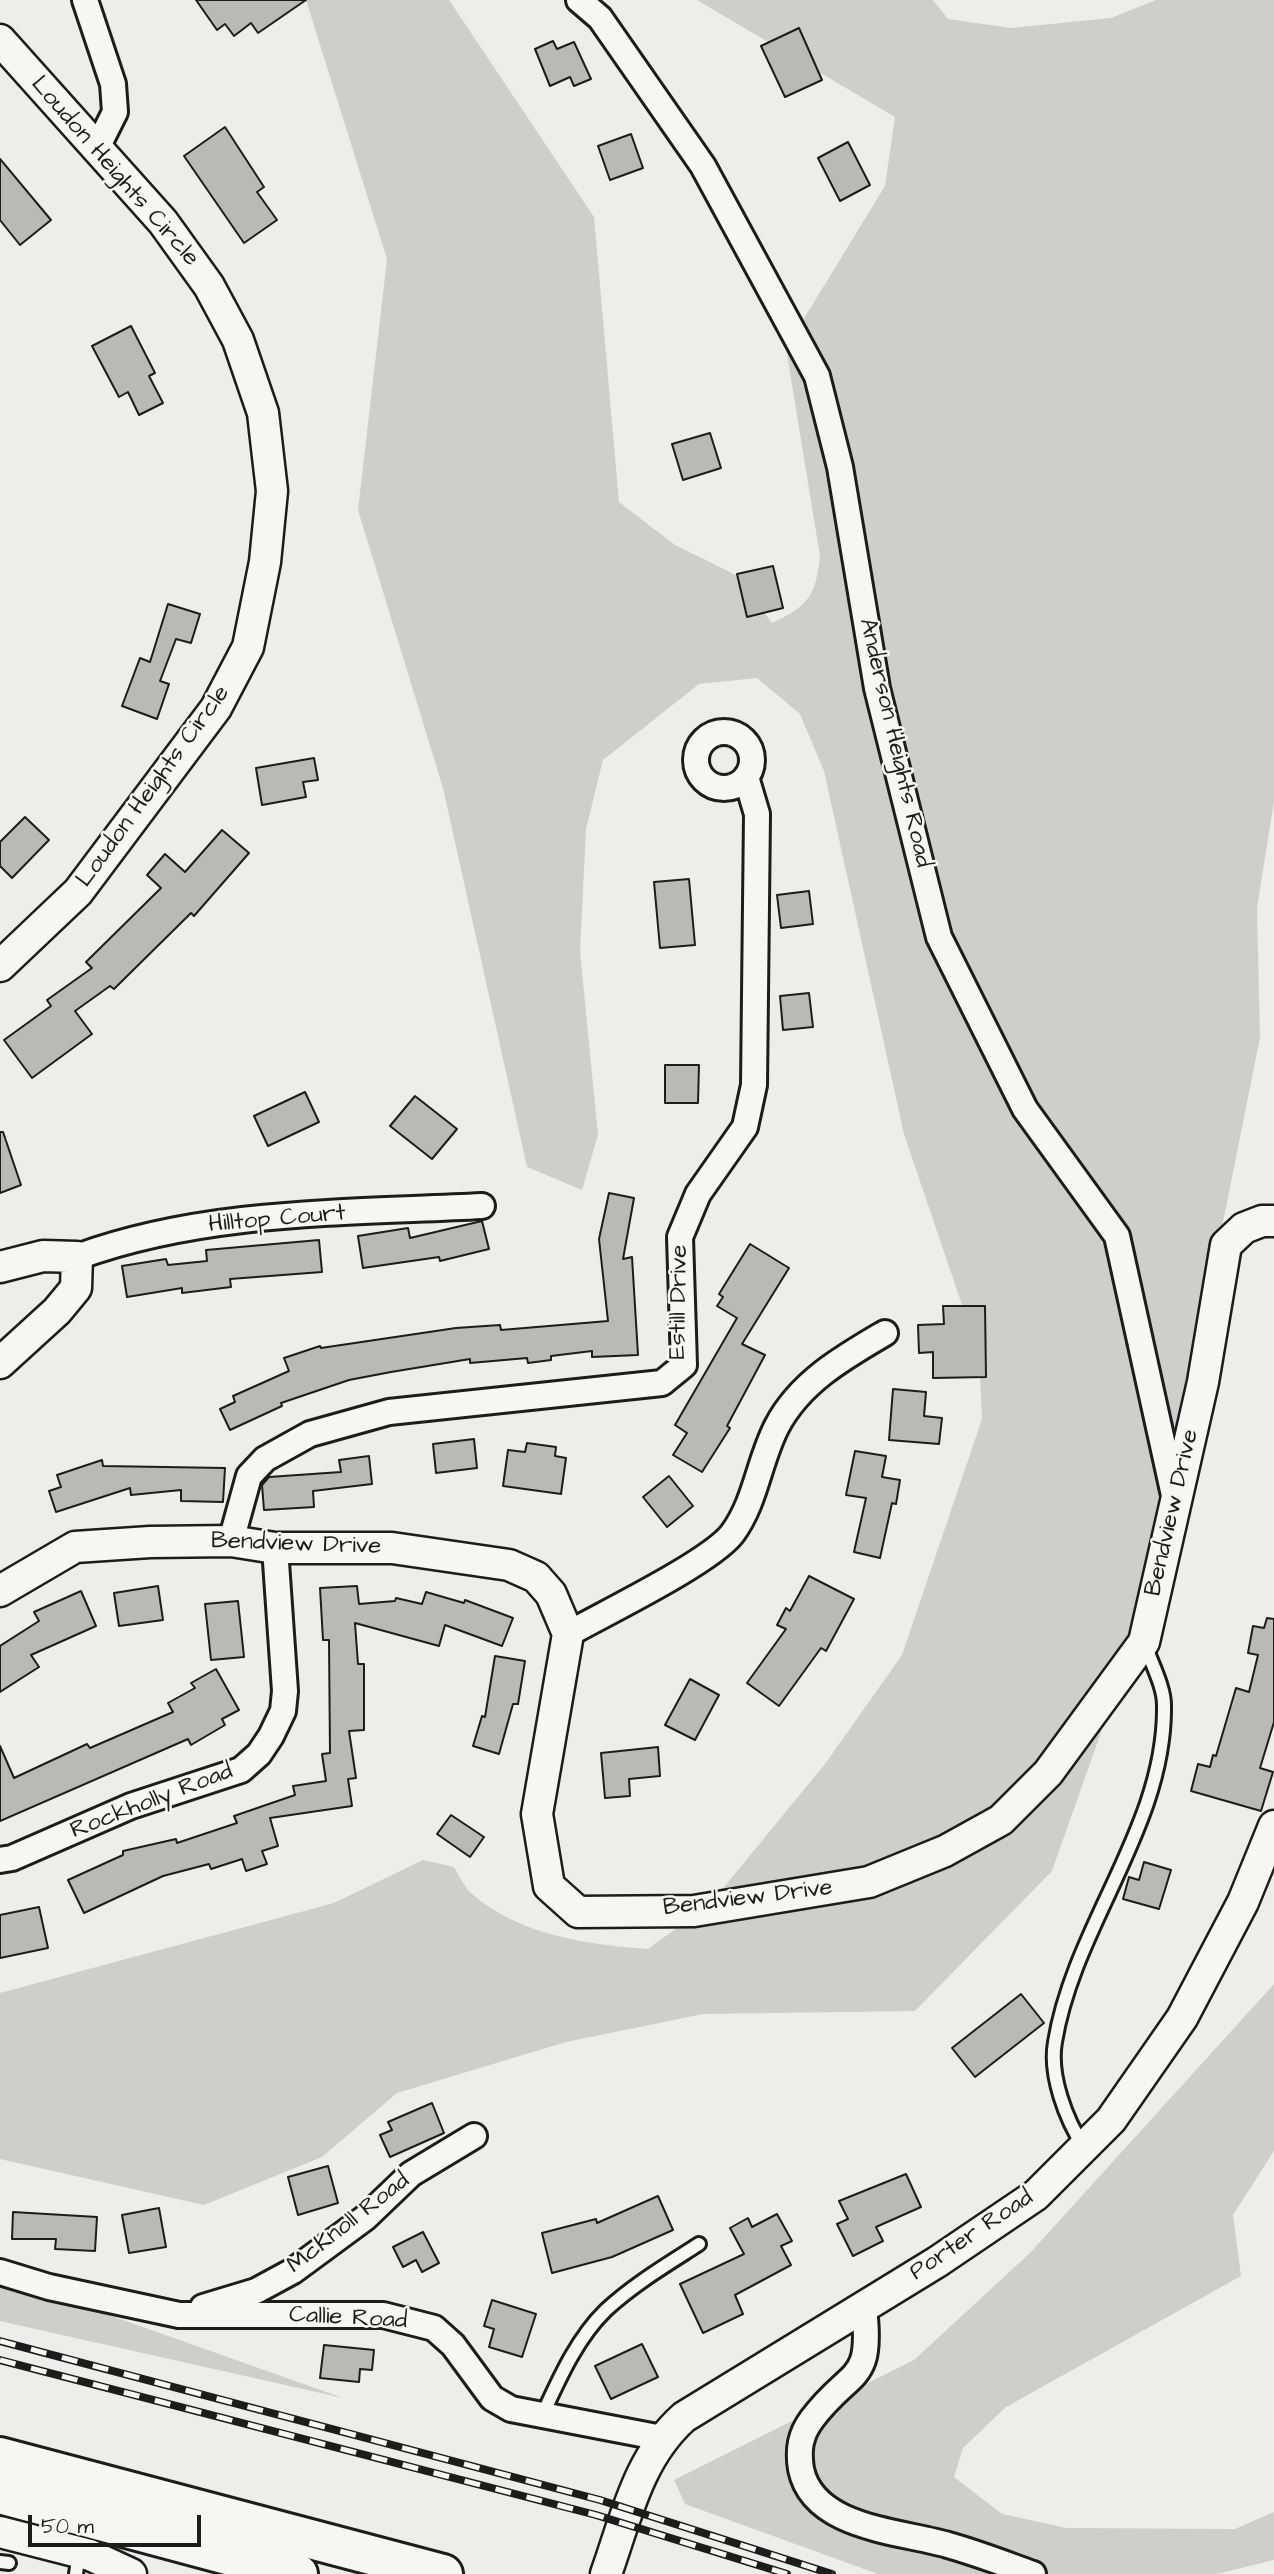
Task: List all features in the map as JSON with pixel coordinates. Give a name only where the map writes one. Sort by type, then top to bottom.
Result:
[{"type":"main road","points":[[0,2457],[443,2574]]},
{"type":"main road","points":[[0,2494],[298,2574]]},
{"type":"street","points":[[85,0],[113,84],[115,112],[97,148]]},
{"type":"street","name":"Anderson Heights Road","points":[[579,0],[600,18],[703,166],[817,376],[840,467],[877,688],[939,937],[1025,1109],[1117,1236],[1175,1503]]},
{"type":"street","name":"Loudon Heights Circle","points":[[0,40],[170,232],[209,286],[238,340],[264,413],[272,491],[265,562],[248,647],[216,708],[78,892],[0,966]]},
{"type":"street","name":"Estill Drive","points":[[231,1541],[249,1476],[265,1459],[310,1434],[389,1412],[662,1383],[684,1365],[680,1237],[698,1194],[746,1127],[754,1085],[757,814],[746,777]]},
{"type":"street","name":"Hilltop Court","points":[[77,1257],[125,1240],[218,1223],[482,1206]]},
{"type":"street","name":"Bendview Drive","points":[[0,1591],[75,1547],[231,1541],[275,1548],[392,1548],[509,1565],[536,1577],[551,1594],[568,1634],[537,1814],[549,1886],[578,1912],[694,1911],[869,1882],[945,1851],[1001,1820],[1048,1773],[1144,1642],[1203,1382],[1226,1245],[1244,1228],[1262,1222],[1274,1222]]},
{"type":"street","points":[[0,1268],[43,1256],[77,1257],[76,1288],[57,1311],[0,1363]]},
{"type":"street","points":[[568,1634],[696,1562],[731,1535],[749,1504],[777,1426],[801,1391],[842,1358],[885,1333]]},
{"type":"street","name":"Rockholly Road","points":[[0,1860],[12,1858],[131,1806],[241,1770],[259,1754],[283,1711],[285,1691],[275,1548]]},
{"type":"street","name":"Porter Road","points":[[606,2574],[645,2464],[662,2438],[684,2417],[864,2308],[1036,2195],[1111,2120],[1182,2018],[1243,1902],[1274,1826]]},
{"type":"street","name":"McKnoll Road","points":[[179,2315],[256,2291],[293,2271],[365,2218],[411,2174],[474,2136]]},
{"type":"street","name":"Callie Road","points":[[0,2272],[49,2287],[179,2315],[383,2315],[412,2320],[434,2328],[453,2345],[492,2398],[511,2409],[662,2438]]},
{"type":"street","points":[[864,2308],[868,2343],[864,2365],[813,2419],[802,2436],[798,2453],[803,2478],[813,2493],[841,2518],[949,2545],[1034,2574]]},
{"type":"street","points":[[0,2532],[77,2563],[131,2574]]},
{"type":"lane","points":[[1084,2147],[1071,2127],[1060,2094],[1054,2044],[1070,1988],[1158,1771],[1164,1703],[1144,1642]]},
{"type":"lane","points":[[541,2416],[583,2338],[606,2310],[646,2278],[699,2244]]},
{"type":"shaded area","points":[[306,0],[449,0],[594,217],[619,502],[675,545],[736,575],[772,623],[794,611],[808,598],[816,581],[820,556],[786,348],[885,186],[895,117],[697,0],[933,0],[948,19],[1011,28],[1111,18],[1156,0],[1274,0],[1274,801],[1257,908],[1260,1037],[1147,1602],[1052,1871],[915,2011],[703,2014],[566,2042],[397,2093],[322,2157],[204,2205],[0,2159],[0,1993],[334,1903],[423,1860],[454,1867],[471,1893],[490,1908],[532,1928],[578,1940],[648,1949],[711,1903],[825,1764],[902,1655],[982,1419],[979,1355],[904,1134],[824,771],[800,714],[757,678],[699,684],[603,760],[586,829],[580,951],[598,1135],[582,1190],[527,1167],[443,788],[358,510],[387,259]]},
{"type":"shaded area","points":[[1274,1984],[1274,2151],[1233,2215],[1241,2276],[1006,2407],[963,2448],[954,2477],[1002,2514],[1067,2528],[1235,2529],[1274,2512],[1274,2560],[1217,2574],[878,2574],[685,2504],[674,2480],[914,2360],[1030,2253]]},
{"type":"shaded area","points":[[0,2286],[112,2316],[343,2398],[0,2321]]},
{"type":"building","points":[[196,0],[306,0],[258,33],[251,23],[234,36],[225,24],[217,30]]},
{"type":"building","points":[[799,28],[822,80],[785,97],[761,46]]},
{"type":"building","points":[[553,41],[557,49],[574,42],[591,79],[574,86],[570,77],[550,86],[535,49]]},
{"type":"building","points":[[225,127],[264,187],[257,192],[277,220],[244,243],[184,156]]},
{"type":"building","points":[[631,134],[643,168],[610,180],[598,146]]},
{"type":"building","points":[[848,142],[870,185],[840,201],[818,158]]},
{"type":"building","points":[[0,159],[51,220],[20,245],[0,220]]},
{"type":"building","points":[[131,326],[155,373],[149,376],[163,403],[139,415],[128,392],[119,397],[92,346]]},
{"type":"building","points":[[710,433],[721,468],[683,480],[672,444]]},
{"type":"building","points":[[773,566],[783,608],[747,617],[737,574]]},
{"type":"building","points":[[168,604],[200,614],[191,643],[176,639],[160,681],[169,684],[157,719],[122,706],[140,658],[150,662]]},
{"type":"building","points":[[314,758],[318,780],[303,782],[306,797],[262,805],[256,768]]},
{"type":"building","points":[[25,817],[49,840],[12,878],[0,866],[0,842]]},
{"type":"building","points":[[222,830],[249,853],[194,916],[191,913],[114,989],[110,986],[75,1011],[92,1034],[32,1078],[4,1040],[51,1006],[47,1000],[92,968],[86,962],[161,888],[147,875],[165,854],[185,872]]},
{"type":"building","points":[[689,879],[695,945],[660,948],[654,882]]},
{"type":"building","points":[[809,891],[813,924],[781,928],[777,895]]},
{"type":"building","points":[[809,993],[813,1027],[783,1030],[780,996]]},
{"type":"building","points":[[665,1065],[699,1065],[698,1103],[665,1103]]},
{"type":"building","points":[[305,1092],[319,1122],[268,1146],[254,1116]]},
{"type":"building","points":[[415,1096],[457,1129],[432,1159],[390,1126]]},
{"type":"building","points":[[0,1132],[3,1132],[21,1185],[0,1193]]},
{"type":"building","points":[[609,1193],[634,1198],[623,1259],[632,1257],[638,1355],[592,1357],[592,1351],[551,1356],[551,1360],[528,1363],[527,1358],[470,1363],[470,1359],[391,1372],[349,1380],[281,1403],[282,1406],[230,1430],[220,1409],[235,1402],[233,1396],[289,1371],[284,1358],[320,1346],[321,1348],[456,1328],[500,1325],[501,1330],[608,1321],[599,1239]]},
{"type":"building","points":[[482,1221],[489,1249],[440,1261],[439,1257],[363,1268],[358,1236],[408,1228],[410,1238]]},
{"type":"building","points":[[319,1240],[322,1272],[230,1279],[231,1287],[182,1293],[182,1288],[127,1297],[122,1266],[166,1259],[168,1265],[207,1261],[206,1250]]},
{"type":"building","points":[[750,1244],[789,1268],[742,1344],[765,1355],[727,1426],[730,1428],[702,1472],[673,1455],[687,1433],[675,1425],[737,1318],[717,1306],[723,1297],[719,1294]]},
{"type":"building","points":[[943,1306],[985,1306],[986,1377],[933,1378],[933,1352],[919,1353],[918,1325],[944,1324]]},
{"type":"building","points":[[893,1389],[926,1392],[924,1416],[942,1418],[939,1444],[889,1440]]},
{"type":"building","points":[[474,1439],[477,1468],[436,1473],[433,1444]]},
{"type":"building","points":[[527,1443],[556,1447],[555,1456],[566,1458],[561,1494],[503,1486],[508,1450],[525,1452]]},
{"type":"building","points":[[855,1451],[886,1456],[882,1477],[900,1480],[880,1558],[854,1552],[866,1498],[846,1495]]},
{"type":"building","points":[[369,1456],[372,1484],[313,1491],[314,1507],[264,1510],[262,1485],[269,1477],[341,1472],[339,1460]]},
{"type":"building","points":[[102,1460],[103,1466],[225,1468],[223,1502],[181,1501],[181,1490],[131,1495],[130,1488],[56,1512],[49,1491],[61,1487],[57,1475]]},
{"type":"building","points":[[669,1476],[693,1506],[667,1527],[643,1497]]},
{"type":"building","points":[[809,1576],[854,1599],[826,1651],[821,1648],[779,1706],[747,1683],[786,1629],[777,1625],[786,1608],[790,1611]]},
{"type":"building","points":[[158,1586],[163,1620],[119,1626],[114,1593]]},
{"type":"building","points":[[357,1586],[359,1604],[395,1601],[396,1598],[422,1604],[426,1592],[464,1603],[465,1600],[513,1618],[502,1646],[445,1625],[439,1646],[355,1623],[358,1664],[364,1664],[364,1730],[349,1731],[356,1778],[348,1779],[352,1806],[270,1818],[278,1846],[262,1851],[267,1864],[246,1871],[242,1859],[211,1869],[209,1864],[163,1876],[84,1913],[68,1880],[123,1855],[123,1851],[176,1839],[177,1843],[237,1823],[234,1816],[295,1795],[293,1786],[326,1781],[322,1754],[330,1753],[329,1640],[323,1640],[320,1588]]},
{"type":"building","points":[[81,1591],[96,1626],[31,1655],[39,1667],[0,1692],[0,1646],[39,1621],[34,1612]]},
{"type":"building","points":[[238,1601],[244,1657],[211,1660],[205,1604]]},
{"type":"building","points":[[1267,1618],[1274,1619],[1274,1722],[1260,1768],[1273,1772],[1261,1811],[1191,1791],[1198,1764],[1210,1767],[1213,1755],[1216,1756],[1236,1688],[1249,1692],[1258,1655],[1248,1653],[1253,1626],[1264,1628]]},
{"type":"building","points":[[495,1656],[525,1661],[518,1704],[513,1704],[499,1754],[473,1746],[482,1716],[485,1717]]},
{"type":"building","points":[[216,1669],[239,1710],[222,1719],[225,1725],[191,1745],[188,1739],[0,1821],[0,1746],[14,1778],[87,1744],[90,1748],[173,1712],[168,1703],[195,1688],[191,1683]]},
{"type":"building","points":[[690,1679],[719,1695],[695,1740],[665,1725]]},
{"type":"building","points":[[658,1747],[660,1776],[629,1779],[630,1796],[605,1798],[601,1753]]},
{"type":"building","points":[[451,1815],[484,1837],[470,1857],[437,1834]]},
{"type":"building","points":[[1144,1862],[1171,1870],[1159,1909],[1123,1899],[1129,1877],[1139,1880]]},
{"type":"building","points":[[39,1907],[48,1948],[0,1958],[0,1915]]},
{"type":"building","points":[[1021,1994],[1044,2023],[975,2077],[952,2048]]},
{"type":"building","points":[[432,2103],[444,2133],[390,2157],[380,2135],[392,2130],[388,2122]]},
{"type":"building","points":[[328,2166],[338,2203],[298,2215],[288,2177]]},
{"type":"building","points":[[906,2174],[921,2207],[876,2227],[883,2241],[853,2256],[837,2224],[848,2219],[839,2201]]},
{"type":"building","points":[[658,2196],[673,2230],[612,2257],[552,2273],[542,2233],[596,2219],[597,2223]]},
{"type":"building","points":[[159,2208],[166,2247],[129,2253],[122,2215]]},
{"type":"building","points":[[13,2212],[97,2217],[95,2251],[55,2249],[56,2239],[12,2239]]},
{"type":"building","points":[[777,2214],[792,2241],[781,2246],[791,2265],[735,2295],[743,2314],[703,2333],[680,2284],[744,2254],[730,2228],[748,2218],[752,2227]]},
{"type":"building","points":[[423,2232],[439,2263],[422,2272],[416,2260],[403,2267],[393,2247]]},
{"type":"building","points":[[492,2300],[536,2314],[522,2357],[489,2347],[494,2329],[484,2326]]},
{"type":"building","points":[[642,2344],[658,2377],[611,2399],[595,2366]]},
{"type":"building","points":[[324,2345],[374,2350],[372,2370],[360,2369],[359,2382],[320,2378]]},
{"type":"railway","points":[[0,2341],[600,2500],[832,2574]]},
{"type":"railway","points":[[0,2360],[596,2515],[787,2574]]}]
